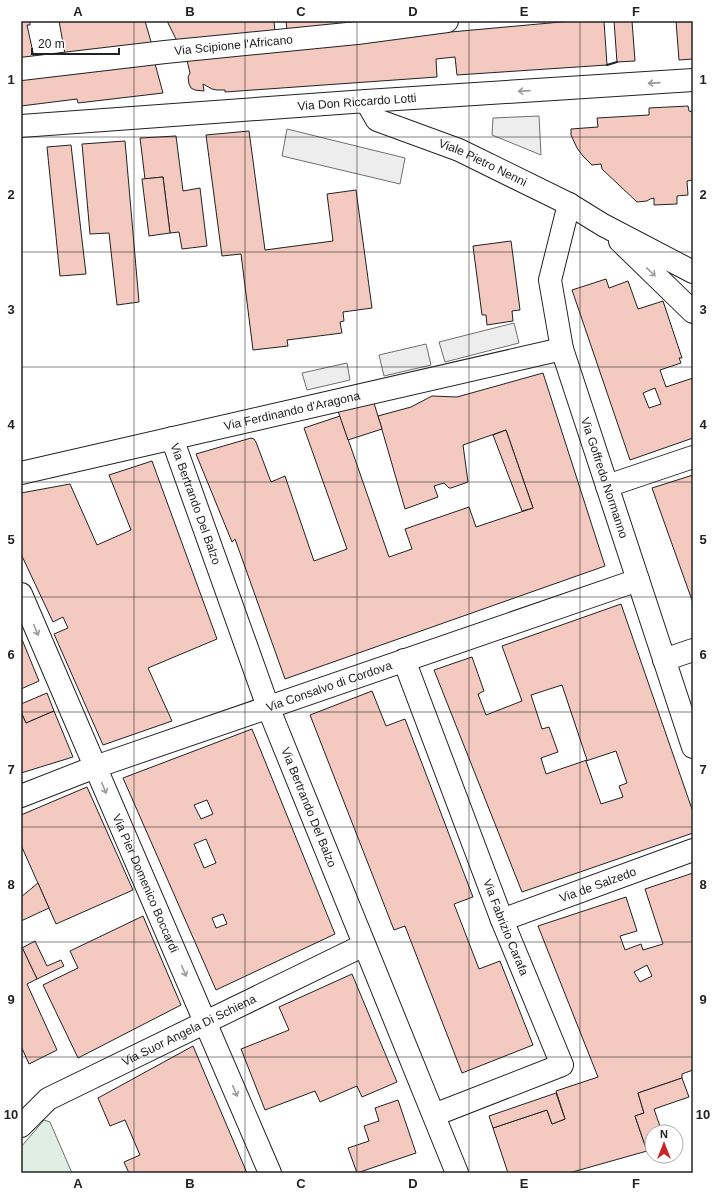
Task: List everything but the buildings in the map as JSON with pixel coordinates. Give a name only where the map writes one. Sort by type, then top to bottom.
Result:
[{"type":"street","name":"Via Scipione l'Africano","points":[[21,69],[165,52],[357,33],[447,21]]},
{"type":"street","name":"Via Don Riccardo Lotti","points":[[21,126],[366,101],[693,80]]},
{"type":"street","name":"Viale Pietro Nenni","points":[[366,101],[377,120],[458,150],[570,204],[603,225],[693,272]]},
{"type":"street","name":"Via Goffredo Normanno","points":[[570,204],[550,280],[562,349],[693,747]]},
{"type":"street","name":"Viale Pietro Nenni","points":[[603,225],[693,312]]},
{"type":"street","name":"Via Ferdinando d'Aragona","points":[[21,473],[562,349]]},
{"type":"street","name":"Via Bertrando Del Balzo","points":[[172,438],[268,707],[457,1173]]},
{"type":"street","points":[[607,486],[693,457]]},
{"type":"street","name":"Via Consalvo di Cordova","points":[[21,796],[95,767],[638,580]]},
{"type":"street","name":"Via Pier Domenico Boccardi","points":[[21,594],[270,1173]]},
{"type":"street","points":[[664,660],[693,650]]},
{"type":"street","name":"Via Fabrizio Carafa","points":[[404,660],[502,920],[562,1065],[434,1115]]},
{"type":"street","name":"Via de Salzedo","points":[[502,920],[693,850]]},
{"type":"street","name":"Via Suor Angela Di Schiena","points":[[21,1126],[48,1099],[364,945]]},
{"type":"green space","points":[[44,1120],[50,1122],[72,1173],[21,1173],[21,1147]]},
{"type":"shaded area","points":[[539,116],[541,155],[492,135],[493,118]]},
{"type":"shaded area","points":[[287,129],[405,158],[400,184],[282,156]]},
{"type":"shaded area","points":[[514,323],[519,343],[445,362],[439,342]]},
{"type":"shaded area","points":[[426,344],[431,365],[384,376],[379,355]]},
{"type":"shaded area","points":[[347,363],[350,380],[307,390],[302,373]]},
{"type":"wall","points":[[607,65],[617,62]]}]
